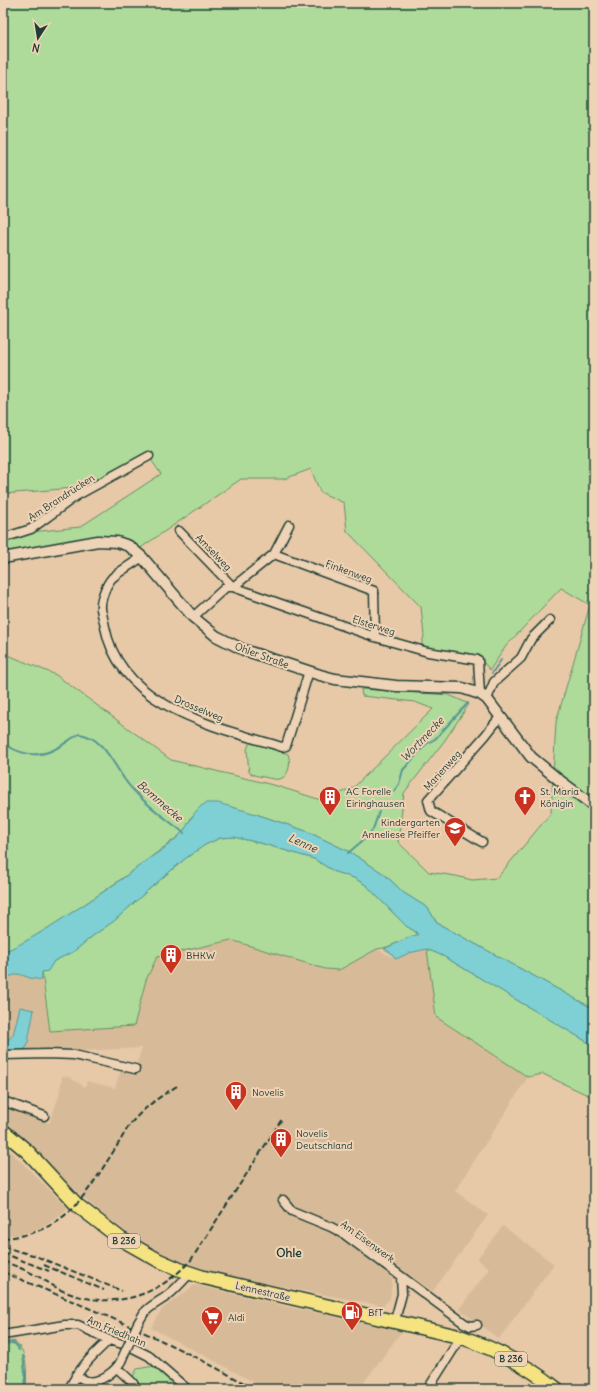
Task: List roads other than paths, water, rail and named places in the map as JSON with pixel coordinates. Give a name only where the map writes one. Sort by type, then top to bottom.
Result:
[{"type":"main road","name":"Lennestraße","points":[[3,1131],[28,1152],[77,1204],[121,1240],[158,1260],[190,1273],[239,1286],[395,1320],[462,1337],[498,1352],[536,1374],[557,1389]]},
{"type":"street","name":"Am Brandrücken","points":[[3,538],[30,529],[76,496],[149,456]]},
{"type":"street","name":"Amselweg","points":[[193,617],[226,588],[233,587],[274,554],[289,525]]},
{"type":"street","name":"Amselweg","points":[[179,531],[233,587]]},
{"type":"street","name":"Ohler Straße","points":[[3,558],[98,541],[117,542],[129,546],[142,557],[193,617],[216,636],[244,650],[335,679],[396,686],[462,688],[483,696]]},
{"type":"street","name":"Finkenweg","points":[[274,554],[374,591],[375,637]]},
{"type":"street","name":"Drosselweg","points":[[142,557],[112,578],[104,592],[101,608],[107,637],[119,663],[138,686],[168,707],[207,725],[282,747],[286,746],[309,671]]},
{"type":"street","name":"Elsterweg","points":[[233,587],[375,637],[428,652],[478,660],[483,696]]},
{"type":"street","points":[[550,620],[531,639],[521,658],[494,682],[483,696],[530,757],[558,780],[594,806]]},
{"type":"street","name":"Marienweg","points":[[482,842],[431,811],[428,800],[500,717]]},
{"type":"street","points":[[3,1055],[74,1055],[135,1069]]},
{"type":"street","points":[[3,1101],[44,1116]]},
{"type":"street","name":"Am Eisenwerk","points":[[283,1200],[292,1211],[344,1234],[464,1323],[470,1326],[477,1325]]},
{"type":"street","points":[[76,1375],[88,1382],[102,1379],[119,1365],[144,1313],[150,1306],[178,1287],[190,1273]]},
{"type":"street","points":[[395,1320],[402,1294],[401,1277]]},
{"type":"street","name":"Am Friedhahn","points":[[3,1335],[65,1325],[78,1326],[150,1356],[187,1389]]},
{"type":"street","points":[[428,1389],[462,1337]]},
{"type":"street","points":[[70,1389],[76,1375],[86,1362],[109,1340]]},
{"type":"street","points":[[119,1365],[134,1383],[135,1389]]},
{"type":"water","name":"Lenne","points":[[206,803],[218,803],[306,831],[350,852],[384,874],[404,893],[428,908],[437,923],[594,1009],[594,1046],[443,956],[427,949],[409,953],[396,959],[390,952],[384,949],[412,936],[418,935],[406,926],[366,885],[354,878],[335,872],[314,859],[264,844],[234,837],[220,838],[205,845],[186,858],[114,921],[73,952],[54,961],[48,971],[42,972],[42,980],[19,974],[3,978],[3,952],[57,922],[148,860],[180,835],[197,810]]},
{"type":"water","points":[[20,1007],[34,1010],[27,1047],[20,1052],[3,1052],[3,1040],[9,1039],[13,1035]]},
{"type":"waterway","name":"Wortmecke","points":[[492,673],[501,660]]},
{"type":"waterway","name":"Wortmecke","points":[[394,791],[399,784],[403,770],[426,744],[435,739],[468,703]]},
{"type":"waterway","name":"Bommecke","points":[[3,743],[20,752],[39,754],[55,749],[79,734],[87,736],[101,745],[137,794],[155,811],[184,833]]},
{"type":"waterway","name":"Wortmecke","points":[[348,853],[368,836],[373,829],[379,812]]},
{"type":"waterway","points":[[3,1344],[14,1343],[19,1350]]},
{"type":"waterway","points":[[23,1356],[25,1389]]},
{"type":"railway","points":[[3,1238],[24,1235],[42,1229],[58,1220],[71,1210],[94,1182],[133,1121],[154,1101],[179,1085]]},
{"type":"railway","points":[[3,1261],[35,1275],[63,1291],[81,1297],[99,1300],[116,1300],[148,1292],[163,1284],[191,1260],[282,1119]]},
{"type":"railway","points":[[3,1247],[33,1255],[122,1291]]},
{"type":"railway","points":[[3,1253],[49,1271]]},
{"type":"railway","points":[[44,1265],[104,1290]]},
{"type":"railway","points":[[3,1272],[99,1312],[162,1341],[254,1389]]},
{"type":"place","name":"AC Forelle Eiringhausen","points":[[330,816]]},
{"type":"place","name":"St. Maria Königin","points":[[525,816]]},
{"type":"place","name":"Kindergarten Anneliese Pfeiffer","points":[[455,848]]},
{"type":"place","name":"BHKW","points":[[171,974]]},
{"type":"place","name":"Novelis","points":[[236,1112]]},
{"type":"place","name":"Novelis Deutschland","points":[[281,1158]]},
{"type":"place","name":"BfT","points":[[352,1332]]},
{"type":"place","name":"Aldi","points":[[212,1336]]},
{"type":"district","name":"Ohle","points":[[289,1253]]}]
